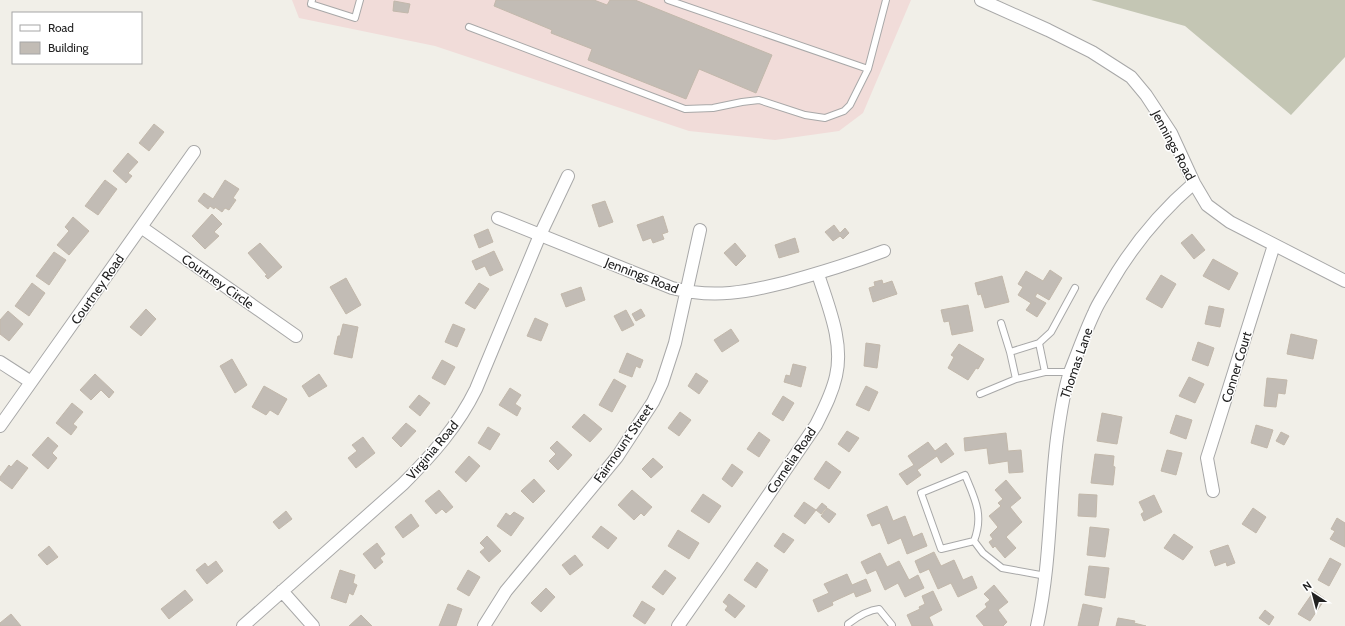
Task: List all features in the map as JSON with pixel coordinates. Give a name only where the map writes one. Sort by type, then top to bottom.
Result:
[{"type":"street","name":"Jennings Road","points":[[981,0],[1048,30],[1092,52],[1131,78],[1146,95],[1171,133],[1194,183],[1203,198],[1213,210],[1230,222],[1345,281]]},
{"type":"street","name":"Courtney Road","points":[[0,426],[194,152]]},
{"type":"street","name":"Virginia Road","points":[[243,626],[403,484],[426,462],[447,437],[468,405],[476,389],[540,235],[568,176]]},
{"type":"street","name":"Thomas Lane","points":[[1037,626],[1046,576],[1055,453],[1060,416],[1070,372],[1095,311],[1134,246],[1174,200],[1194,183]]},
{"type":"street","name":"Jennings Road","points":[[498,218],[672,288],[686,292],[708,295],[747,292],[818,274],[884,251]]},
{"type":"street","name":"Courtney Circle","points":[[141,227],[296,336]]},
{"type":"street","name":"Fairmount Street","points":[[484,626],[506,591],[617,457],[653,402],[662,383],[675,344],[700,230]]},
{"type":"street","name":"Conner Court","points":[[1213,491],[1207,458],[1274,244]]},
{"type":"street","name":"Cornelia Road","points":[[678,626],[816,425],[827,403],[836,376],[838,350],[836,331],[818,274]]},
{"type":"street","points":[[0,362],[31,382]]},
{"type":"street","points":[[282,591],[313,626]]},
{"type":"lane","points":[[312,0],[311,4],[355,18],[360,0]]},
{"type":"lane","points":[[668,0],[868,70]]},
{"type":"lane","points":[[469,27],[685,109],[713,108],[760,100],[805,115],[825,118],[844,110],[850,105],[868,70],[886,0]]},
{"type":"lane","points":[[1010,352],[1039,343],[1051,332],[1075,288]]},
{"type":"lane","points":[[1001,323],[1016,379]]},
{"type":"lane","points":[[1039,343],[1045,372]]},
{"type":"lane","points":[[980,394],[1016,379],[1045,372],[1070,372]]},
{"type":"lane","points":[[965,475],[976,501],[979,521],[978,530],[974,541],[942,549],[921,493],[965,475]]},
{"type":"lane","points":[[974,541],[983,553],[1002,568],[1046,576]]},
{"type":"lane","points":[[848,626],[848,624],[856,618],[873,609],[879,609],[892,626]]},
{"type":"shaded area","points":[[292,0],[911,0],[863,113],[839,131],[775,140],[689,131],[435,46],[299,18]]},
{"type":"shaded area","points":[[1091,0],[1345,0],[1345,57],[1291,115],[1185,26]]},
{"type":"building","points":[[496,0],[594,0],[607,5],[610,0],[635,0],[772,55],[756,93],[699,69],[686,99],[588,60],[592,49],[551,33],[552,30],[494,6]]},
{"type":"building","points":[[394,1],[410,4],[408,13],[393,11]]},
{"type":"building","points":[[154,124],[164,132],[149,151],[139,143]]},
{"type":"building","points":[[128,153],[138,162],[128,173],[132,176],[126,183],[113,171]]},
{"type":"building","points":[[105,180],[117,189],[98,215],[85,206]]},
{"type":"building","points":[[225,180],[239,189],[233,198],[236,200],[229,210],[225,208],[222,212],[215,207],[214,209],[210,206],[208,209],[198,201],[204,193],[213,199]]},
{"type":"building","points":[[605,201],[613,222],[599,227],[592,205]]},
{"type":"building","points":[[212,214],[222,224],[214,232],[219,236],[205,249],[192,236]]},
{"type":"building","points":[[663,216],[668,232],[662,234],[664,239],[653,243],[651,238],[643,241],[637,225]]},
{"type":"building","points":[[73,217],[89,231],[69,255],[57,245],[69,231],[65,227]]},
{"type":"building","points":[[834,225],[840,233],[845,228],[849,233],[843,239],[840,236],[833,241],[825,232]]},
{"type":"building","points":[[488,229],[493,242],[479,248],[474,235]]},
{"type":"building","points":[[1192,234],[1205,250],[1194,259],[1181,243]]},
{"type":"building","points":[[795,238],[799,252],[779,258],[775,245]]},
{"type":"building","points":[[260,243],[282,267],[268,279],[265,276],[267,275],[248,253]]},
{"type":"building","points":[[735,243],[746,256],[736,266],[724,253]]},
{"type":"building","points":[[494,251],[503,270],[490,276],[485,266],[476,270],[472,261]]},
{"type":"building","points":[[54,252],[66,260],[49,285],[36,276]]},
{"type":"building","points":[[1213,259],[1238,273],[1229,290],[1203,276]]},
{"type":"building","points":[[1050,270],[1062,278],[1049,300],[1037,293],[1035,297],[1046,303],[1037,317],[1026,310],[1031,303],[1018,295],[1023,287],[1018,284],[1026,271],[1043,281]]},
{"type":"building","points":[[1161,275],[1176,284],[1162,308],[1146,299]]},
{"type":"building","points":[[1002,276],[1009,302],[985,308],[981,294],[978,295],[975,283]]},
{"type":"building","points":[[346,278],[361,305],[346,314],[330,287]]},
{"type":"building","points":[[882,280],[883,284],[892,281],[897,294],[873,302],[869,288],[875,286],[874,282]]},
{"type":"building","points":[[32,283],[45,293],[29,316],[15,306]]},
{"type":"building","points":[[479,283],[489,289],[475,309],[465,303]]},
{"type":"building","points":[[581,287],[585,300],[566,307],[561,294]]},
{"type":"building","points":[[968,305],[973,331],[952,335],[949,321],[944,322],[941,310]]},
{"type":"building","points":[[1209,306],[1224,309],[1220,327],[1205,324]]},
{"type":"building","points":[[146,309],[156,319],[141,336],[130,327]]},
{"type":"building","points":[[641,309],[645,316],[636,321],[632,314]]},
{"type":"building","points":[[626,310],[634,325],[622,331],[614,316]]},
{"type":"building","points":[[8,311],[23,324],[9,341],[0,334],[0,320]]},
{"type":"building","points":[[535,318],[548,324],[541,341],[527,336]]},
{"type":"building","points":[[343,324],[358,327],[352,358],[334,354],[338,336],[340,336]]},
{"type":"building","points":[[453,324],[465,329],[457,347],[445,342]]},
{"type":"building","points":[[731,329],[739,341],[722,352],[714,340]]},
{"type":"building","points":[[1291,334],[1317,340],[1313,359],[1287,354]]},
{"type":"building","points":[[1198,342],[1214,348],[1208,366],[1192,360]]},
{"type":"building","points":[[866,343],[880,345],[877,368],[864,366]]},
{"type":"building","points":[[959,344],[984,359],[978,369],[976,368],[968,380],[948,368],[954,357],[951,355]]},
{"type":"building","points":[[627,353],[643,360],[640,368],[636,366],[632,377],[619,372]]},
{"type":"building","points":[[232,359],[247,385],[235,393],[220,366]]},
{"type":"building","points":[[442,360],[455,367],[445,385],[432,378]]},
{"type":"building","points":[[793,364],[806,367],[801,387],[784,382],[786,375],[790,376]]},
{"type":"building","points":[[696,373],[708,381],[699,394],[688,386]]},
{"type":"building","points":[[95,374],[114,392],[109,398],[101,390],[91,400],[80,390]]},
{"type":"building","points":[[319,374],[327,386],[309,397],[302,386]]},
{"type":"building","points":[[1189,377],[1204,384],[1195,403],[1179,396]]},
{"type":"building","points":[[1267,378],[1287,380],[1285,394],[1278,393],[1276,407],[1264,406]]},
{"type":"building","points":[[614,379],[626,386],[612,412],[599,405]]},
{"type":"building","points":[[264,386],[287,399],[278,415],[270,410],[266,415],[252,407]]},
{"type":"building","points":[[866,386],[878,392],[869,411],[856,405]]},
{"type":"building","points":[[510,388],[521,395],[515,404],[521,408],[517,416],[499,405]]},
{"type":"building","points":[[419,395],[430,403],[420,416],[409,407]]},
{"type":"building","points":[[783,396],[794,403],[783,421],[772,414]]},
{"type":"building","points":[[72,403],[83,412],[73,424],[77,427],[71,435],[56,423]]},
{"type":"building","points":[[680,412],[691,420],[679,436],[668,428]]},
{"type":"building","points":[[1102,413],[1122,417],[1117,444],[1097,441]]},
{"type":"building","points":[[584,414],[602,429],[590,442],[572,427]]},
{"type":"building","points":[[1176,415],[1192,420],[1186,439],[1170,433]]},
{"type":"building","points":[[406,423],[416,431],[401,447],[392,438]]},
{"type":"building","points":[[1256,425],[1273,430],[1267,448],[1251,443]]},
{"type":"building","points":[[488,427],[500,434],[490,450],[478,443]]},
{"type":"building","points":[[847,431],[859,438],[849,452],[838,444]]},
{"type":"building","points":[[759,432],[770,440],[759,457],[747,449]]},
{"type":"building","points":[[1281,432],[1289,436],[1284,445],[1276,441]]},
{"type":"building","points":[[1006,433],[1008,451],[1021,450],[1023,472],[1009,473],[1008,461],[989,464],[987,448],[965,451],[964,438]]},
{"type":"building","points":[[48,437],[58,446],[52,453],[57,458],[48,469],[32,455]]},
{"type":"building","points":[[363,437],[375,453],[356,468],[348,458],[357,451],[352,445]]},
{"type":"building","points":[[557,441],[572,455],[558,470],[549,461],[556,454],[550,448]]},
{"type":"building","points":[[928,442],[935,451],[946,443],[954,454],[941,463],[937,456],[917,470],[921,475],[907,485],[899,474],[914,465],[908,456]]},
{"type":"building","points":[[1167,450],[1182,453],[1176,475],[1161,471]]},
{"type":"building","points":[[1095,454],[1114,456],[1113,466],[1115,467],[1113,485],[1091,483]]},
{"type":"building","points":[[469,456],[480,466],[466,482],[455,472]]},
{"type":"building","points":[[653,458],[663,467],[651,478],[642,469]]},
{"type":"building","points":[[17,460],[28,468],[12,489],[0,480],[0,477],[9,465],[11,467]]},
{"type":"building","points":[[826,461],[841,472],[829,489],[814,479]]},
{"type":"building","points":[[732,464],[743,472],[732,487],[722,479]]},
{"type":"building","points":[[534,479],[545,491],[533,503],[521,491]]},
{"type":"building","points":[[1006,480],[1021,498],[1010,507],[1022,522],[1006,537],[1016,548],[1005,558],[995,546],[993,548],[989,542],[993,539],[990,535],[998,527],[989,516],[1001,506],[998,503],[1003,499],[995,490]]},
{"type":"building","points":[[439,490],[453,507],[446,513],[442,509],[436,514],[425,501]]},
{"type":"building","points":[[632,490],[652,507],[644,516],[641,513],[634,520],[618,505]]},
{"type":"building","points":[[703,494],[721,506],[709,523],[691,511]]},
{"type":"building","points":[[1079,494],[1097,495],[1096,517],[1078,516]]},
{"type":"building","points":[[1154,495],[1162,512],[1144,521],[1141,514],[1144,512],[1139,502]]},
{"type":"building","points":[[804,502],[816,510],[805,524],[794,516]]},
{"type":"building","points":[[822,503],[827,507],[821,514],[816,510]]},
{"type":"building","points":[[887,506],[893,521],[905,516],[913,537],[922,533],[927,546],[907,554],[901,538],[888,544],[880,523],[872,526],[867,515]]},
{"type":"building","points":[[827,508],[836,514],[829,523],[821,516]]},
{"type":"building","points":[[1253,508],[1266,517],[1256,533],[1242,524]]},
{"type":"building","points":[[286,511],[292,519],[279,529],[273,522]]},
{"type":"building","points":[[514,512],[524,518],[511,536],[497,526],[506,513],[510,516]]},
{"type":"building","points":[[411,514],[419,526],[403,538],[395,527]]},
{"type":"building","points":[[1337,518],[1345,523],[1345,547],[1330,539],[1335,531],[1331,529]]},
{"type":"building","points":[[601,526],[617,538],[608,549],[592,537]]},
{"type":"building","points":[[1090,527],[1109,529],[1105,557],[1087,555]]},
{"type":"building","points":[[678,530],[699,543],[689,559],[668,546]]},
{"type":"building","points":[[783,533],[794,540],[784,553],[774,546]]},
{"type":"building","points":[[1174,534],[1193,547],[1183,560],[1164,548]]},
{"type":"building","points":[[487,536],[501,551],[489,562],[480,552],[485,548],[480,543]]},
{"type":"building","points":[[377,543],[385,554],[380,558],[383,562],[375,569],[363,554]]},
{"type":"building","points":[[1228,545],[1235,563],[1227,566],[1226,562],[1215,566],[1210,551]]},
{"type":"building","points":[[49,546],[58,557],[47,565],[38,555]]},
{"type":"building","points":[[934,552],[941,566],[954,560],[963,580],[972,576],[977,588],[958,597],[951,583],[938,589],[929,569],[920,573],[915,561]]},
{"type":"building","points":[[880,553],[887,567],[899,561],[909,580],[918,575],[924,588],[905,597],[898,583],[885,590],[876,570],[867,574],[861,562]]},
{"type":"building","points":[[575,555],[583,565],[570,575],[562,565]]},
{"type":"building","points":[[1330,558],[1341,564],[1329,586],[1318,580]]},
{"type":"building","points":[[216,561],[223,571],[207,584],[196,570],[205,563],[208,567]]},
{"type":"building","points":[[757,562],[768,570],[756,588],[744,580]]},
{"type":"building","points":[[1089,566],[1109,568],[1105,598],[1085,595]]},
{"type":"building","points":[[340,570],[355,575],[353,583],[357,585],[353,595],[349,593],[346,603],[331,598]]},
{"type":"building","points":[[468,570],[480,577],[469,596],[457,589]]},
{"type":"building","points":[[665,570],[676,578],[663,595],[652,587]]},
{"type":"building","points":[[847,574],[852,585],[866,579],[871,591],[856,597],[854,592],[832,602],[833,605],[818,612],[813,600],[829,593],[824,584]]},
{"type":"building","points":[[994,585],[1008,602],[998,610],[1007,622],[1003,626],[984,626],[976,616],[987,607],[985,604],[990,600],[984,594]]},
{"type":"building","points":[[546,588],[555,597],[541,612],[531,603]]},
{"type":"building","points":[[185,590],[193,600],[169,619],[161,609]]},
{"type":"building","points":[[933,591],[942,610],[929,617],[933,626],[912,626],[907,615],[920,609],[919,607],[925,604],[922,596]]},
{"type":"building","points":[[1314,591],[1325,599],[1310,621],[1298,614]]},
{"type":"building","points":[[729,594],[745,606],[735,618],[725,610],[728,606],[723,602]]},
{"type":"building","points":[[642,601],[655,609],[645,624],[633,616]]},
{"type":"building","points":[[448,604],[462,609],[456,626],[439,626]]},
{"type":"building","points":[[1083,604],[1102,608],[1098,626],[1078,626]]},
{"type":"building","points":[[1265,610],[1274,617],[1269,625],[1259,618]]},
{"type":"building","points":[[11,614],[21,626],[0,626],[0,623]]},
{"type":"building","points":[[361,615],[372,626],[349,626]]},
{"type":"building","points":[[1118,618],[1135,621],[1134,623],[1146,626],[1116,626]]}]
